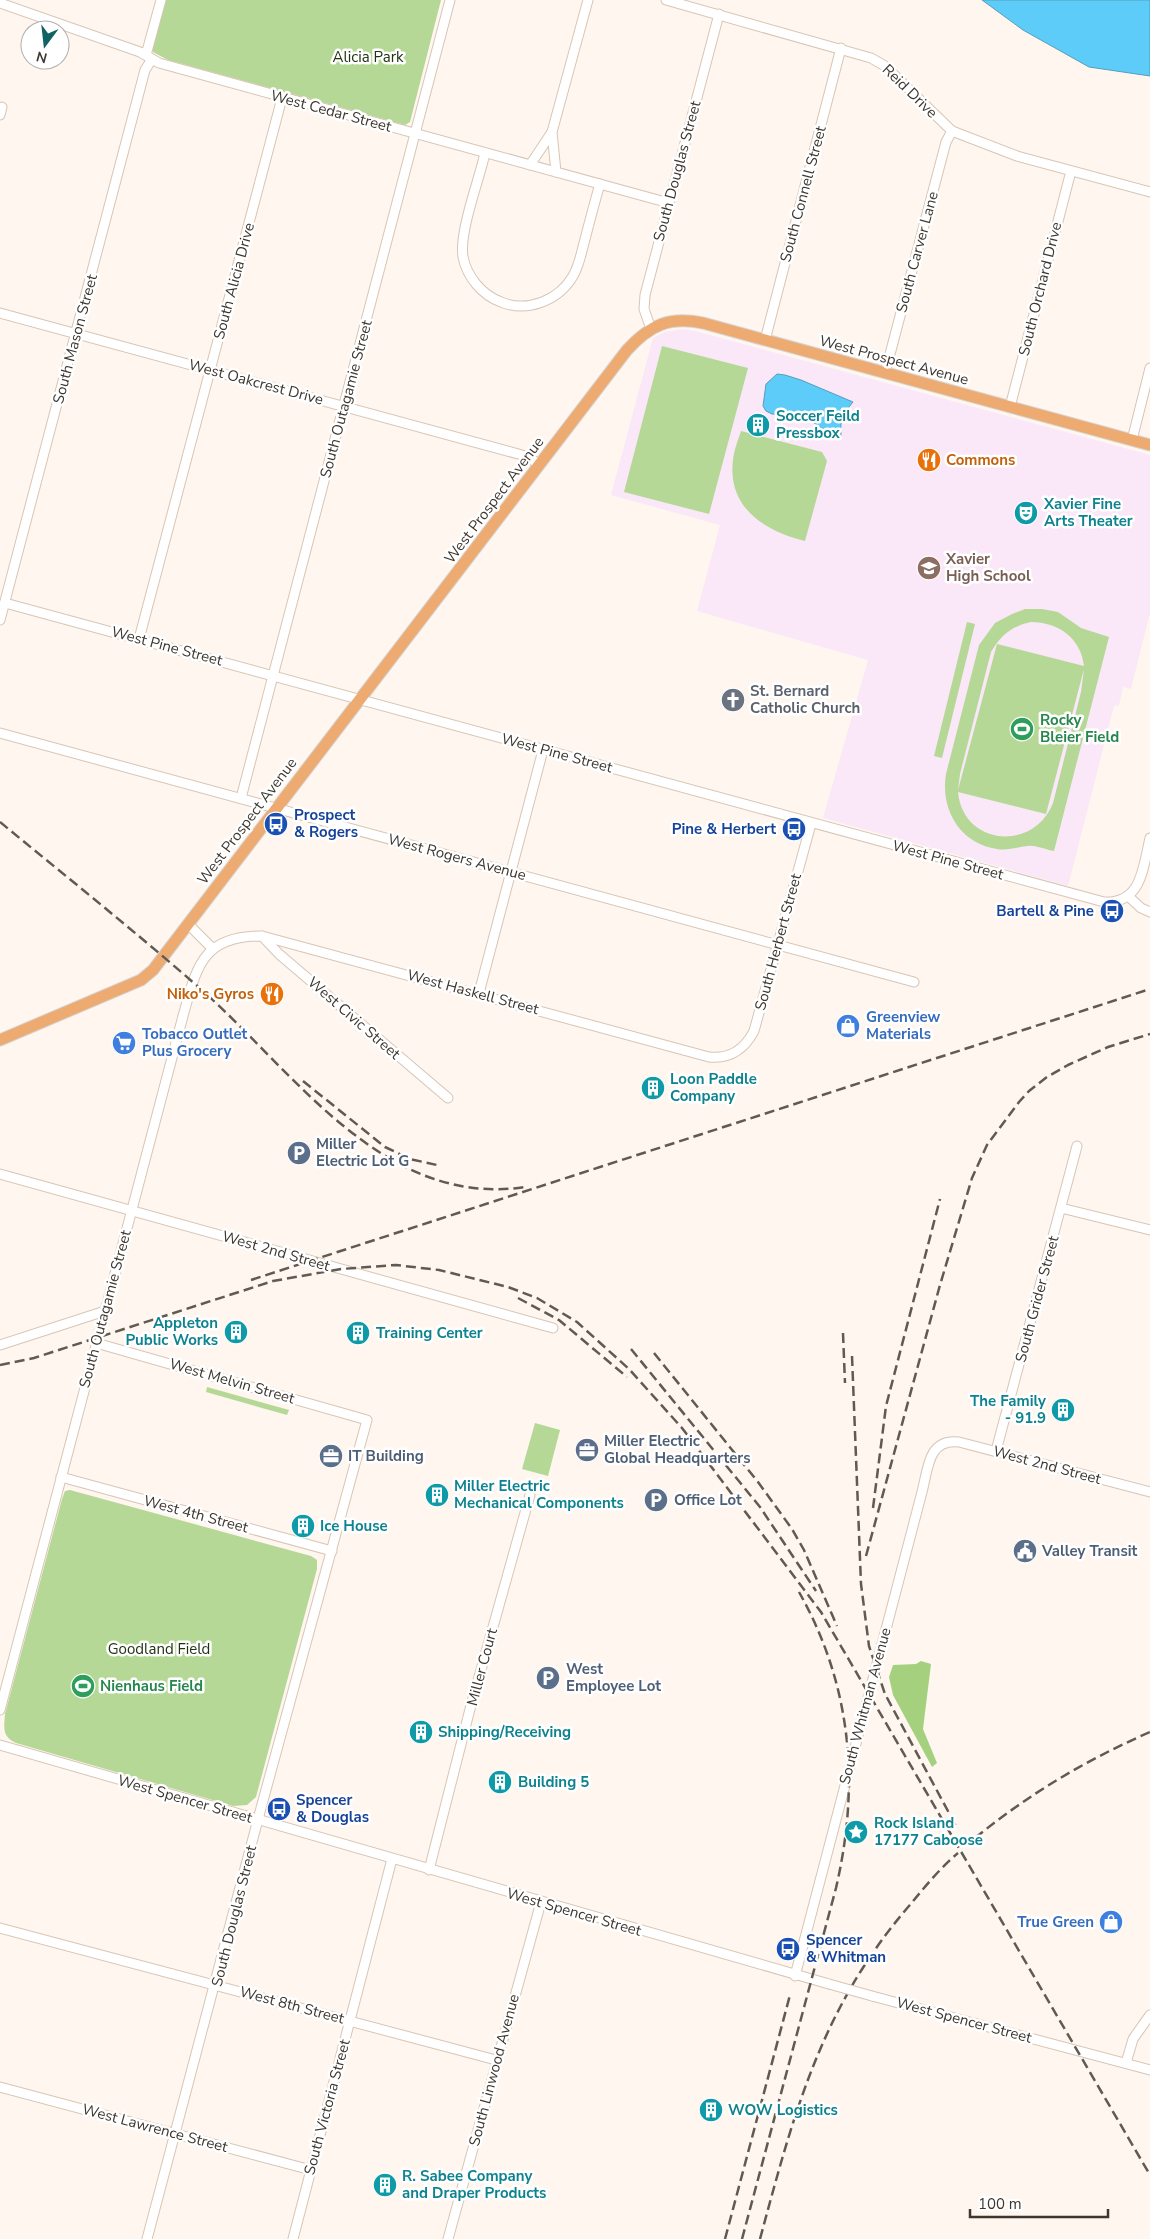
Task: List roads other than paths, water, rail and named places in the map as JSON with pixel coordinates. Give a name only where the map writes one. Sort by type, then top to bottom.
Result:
[{"type":"main road","name":"West Prospect Avenue","points":[[0,1040],[141,980],[153,970],[627,350],[642,334],[651,329],[664,323],[689,321],[1150,445]]},
{"type":"street","name":"South Mason Street","points":[[0,617],[77,333],[149,57],[161,0]]},
{"type":"street","name":"South Outagamie Street","points":[[240,798],[345,407],[450,0]]},
{"type":"street","points":[[530,165],[552,132],[588,0]]},
{"type":"street","name":"Reid Drive","points":[[666,0],[872,58],[885,66],[952,131],[1000,150],[1150,192]]},
{"type":"street","name":"West Cedar Street","points":[[0,3],[149,57],[159,63],[669,203]]},
{"type":"street","name":"South Douglas Street","points":[[651,329],[644,310],[645,295],[719,14]]},
{"type":"street","name":"South Connell Street","points":[[765,340],[841,48]]},
{"type":"street","name":"South Alicia Drive","points":[[139,639],[282,98]]},
{"type":"street","name":"South Carver Lane","points":[[885,373],[946,142],[952,131]]},
{"type":"street","points":[[552,132],[556,172]]},
{"type":"street","points":[[485,154],[464,235],[463,257],[470,274],[479,288],[492,298],[510,305],[540,304],[556,295],[569,282],[577,268],[600,184]]},
{"type":"street","name":"South Orchard Drive","points":[[1010,407],[1071,171]]},
{"type":"street","name":"West Oakcrest Drive","points":[[0,313],[522,455],[540,464]]},
{"type":"street","points":[[1132,440],[1150,368]]},
{"type":"street","name":"West Pine Street","points":[[5,603],[1097,901],[1124,900],[1128,896]]},
{"type":"street","name":"West Rogers Avenue","points":[[0,733],[914,982]]},
{"type":"street","points":[[479,993],[543,750]]},
{"type":"street","name":"South Herbert Street","points":[[734,1053],[748,1042],[754,1031],[811,824]]},
{"type":"street","points":[[1150,839],[1140,878],[1128,896],[1141,908],[1150,912]]},
{"type":"street","points":[[188,924],[213,949]]},
{"type":"street","name":"West Haskell Street","points":[[213,949],[236,937],[262,936],[479,993],[709,1057],[723,1057],[734,1053]]},
{"type":"street","name":"West Civic Street","points":[[262,936],[279,954],[448,1098]]},
{"type":"street","name":"South Outagamie Street","points":[[0,1710],[192,982],[203,960],[213,949]]},
{"type":"street","name":"South Grider Street","points":[[996,1452],[1078,1146]]},
{"type":"street","name":"West 2nd Street","points":[[0,1174],[553,1328]]},
{"type":"street","points":[[1061,1208],[1150,1230]]},
{"type":"street","points":[[0,1345],[105,1311]]},
{"type":"street","name":"West Melvin Street","points":[[96,1343],[367,1420]]},
{"type":"street","name":"South Douglas Street","points":[[148,2239],[258,1820],[367,1420]]},
{"type":"street","name":"West 2nd Street","points":[[944,1442],[959,1442],[1150,1492]]},
{"type":"street","name":"South Whitman Avenue","points":[[795,1976],[932,1456],[935,1449],[944,1442]]},
{"type":"street","name":"West 4th Street","points":[[61,1477],[332,1551]]},
{"type":"street","name":"Miller Court","points":[[429,1870],[475,1692],[530,1495]]},
{"type":"street","name":"West Spencer Street","points":[[0,1745],[795,1976],[1150,2070]]},
{"type":"street","name":"South Victoria Street","points":[[293,2239],[392,1859]]},
{"type":"street","name":"South Linwood Avenue","points":[[448,2239],[541,1902]]},
{"type":"street","name":"West 8th Street","points":[[0,1928],[496,2060]]},
{"type":"street","points":[[1126,2063],[1133,2039],[1150,2015]]},
{"type":"street","name":"West Lawrence Street","points":[[0,2087],[311,2170]]},
{"type":"water","points":[[982,0],[1150,0],[1150,76],[1089,67],[1023,30]]},
{"type":"water","points":[[777,374],[801,380],[853,402],[842,421],[840,440],[802,415],[772,414],[766,411],[763,406],[766,384]]},
{"type":"railway","points":[[0,822],[178,969],[238,1024],[309,1095],[346,1128],[386,1156],[428,1177],[474,1188],[525,1187]]},
{"type":"railway","points":[[251,1280],[1150,989]]},
{"type":"railway","points":[[866,1556],[940,1285],[972,1178],[987,1145],[1019,1102],[1029,1091],[1047,1077],[1068,1065],[1108,1047],[1150,1034]]},
{"type":"railway","points":[[303,1081],[385,1147],[410,1159],[437,1165]]},
{"type":"railway","points":[[873,1508],[886,1406],[940,1199]]},
{"type":"railway","points":[[0,1365],[34,1358],[273,1281],[341,1269],[396,1265],[439,1270],[508,1287],[537,1298],[577,1322],[629,1369],[682,1428],[821,1612],[1150,2175]]},
{"type":"railway","points":[[518,1298],[559,1320],[627,1377]]},
{"type":"railway","points":[[843,1333],[845,1383]]},
{"type":"railway","points":[[631,1349],[760,1507],[816,1591]]},
{"type":"railway","points":[[654,1353],[758,1482],[792,1529],[804,1550],[837,1626]]},
{"type":"railway","points":[[852,1356],[861,1584],[869,1646],[885,1694],[956,1826]]},
{"type":"railway","points":[[742,2239],[836,1888],[848,1812],[849,1774],[840,1700],[831,1663],[817,1627],[799,1592]]},
{"type":"railway","points":[[975,1838],[1016,1807],[1059,1779],[1103,1754],[1150,1732]]},
{"type":"railway","points":[[859,1840],[861,1822]]},
{"type":"railway","points":[[760,2239],[799,2105],[832,2023],[853,1983],[879,1944],[926,1886],[958,1853]]},
{"type":"railway","points":[[725,2239],[790,1995]]},
{"type":"place","name":"Soccer Feild Pressbox","points":[[758,425]]},
{"type":"place","name":"Commons","points":[[929,460]]},
{"type":"place","name":"Xavier Fine Arts Theater","points":[[1026,513]]},
{"type":"place","name":"Xavier High School","points":[[929,568]]},
{"type":"place","name":"St. Bernard Catholic Church","points":[[733,700]]},
{"type":"place","name":"Rocky Bleier Field","points":[[1022,729]]},
{"type":"place","name":"Prospect & Rogers","points":[[276,824]]},
{"type":"place","name":"Pine & Herbert","points":[[794,829]]},
{"type":"place","name":"Bartell & Pine","points":[[1112,911]]},
{"type":"place","name":"Niko's Gyros","points":[[272,994]]},
{"type":"place","name":"Greenview Materials","points":[[848,1026]]},
{"type":"place","name":"Tobacco Outlet Plus Grocery","points":[[124,1043]]},
{"type":"place","name":"Loon Paddle Company","points":[[653,1088]]},
{"type":"place","name":"Miller Electric Lot G","points":[[299,1153]]},
{"type":"place","name":"Appleton Public Works","points":[[236,1332]]},
{"type":"place","name":"Training Center","points":[[358,1333]]},
{"type":"place","name":"The Family - 91.9","points":[[1063,1410]]},
{"type":"place","name":"Miller Electric Global Headquarters","points":[[587,1450]]},
{"type":"place","name":"IT Building","points":[[331,1456]]},
{"type":"place","name":"Miller Electric Mechanical Components","points":[[437,1495]]},
{"type":"place","name":"Office Lot","points":[[656,1500]]},
{"type":"place","name":"Ice House","points":[[303,1526]]},
{"type":"place","name":"Valley Transit","points":[[1025,1551]]},
{"type":"place","name":"West Employee Lot","points":[[548,1678]]},
{"type":"place","name":"Nienhaus Field","points":[[83,1686]]},
{"type":"place","name":"Shipping/Receiving","points":[[421,1732]]},
{"type":"place","name":"Building 5","points":[[500,1782]]},
{"type":"place","name":"Spencer & Douglas","points":[[279,1809]]},
{"type":"place","name":"Rock Island 17177 Caboose","points":[[856,1832]]},
{"type":"place","name":"True Green","points":[[1111,1922]]},
{"type":"place","name":"Spencer & Whitman","points":[[788,1949]]},
{"type":"place","name":"WOW Logistics","points":[[711,2110]]},
{"type":"place","name":"R. Sabee Company and Draper Products","points":[[385,2185]]},
{"type":"park label","name":"Alicia Park","points":[[368,57]]},
{"type":"park label","name":"Goodland Field","points":[[159,1649]]}]
